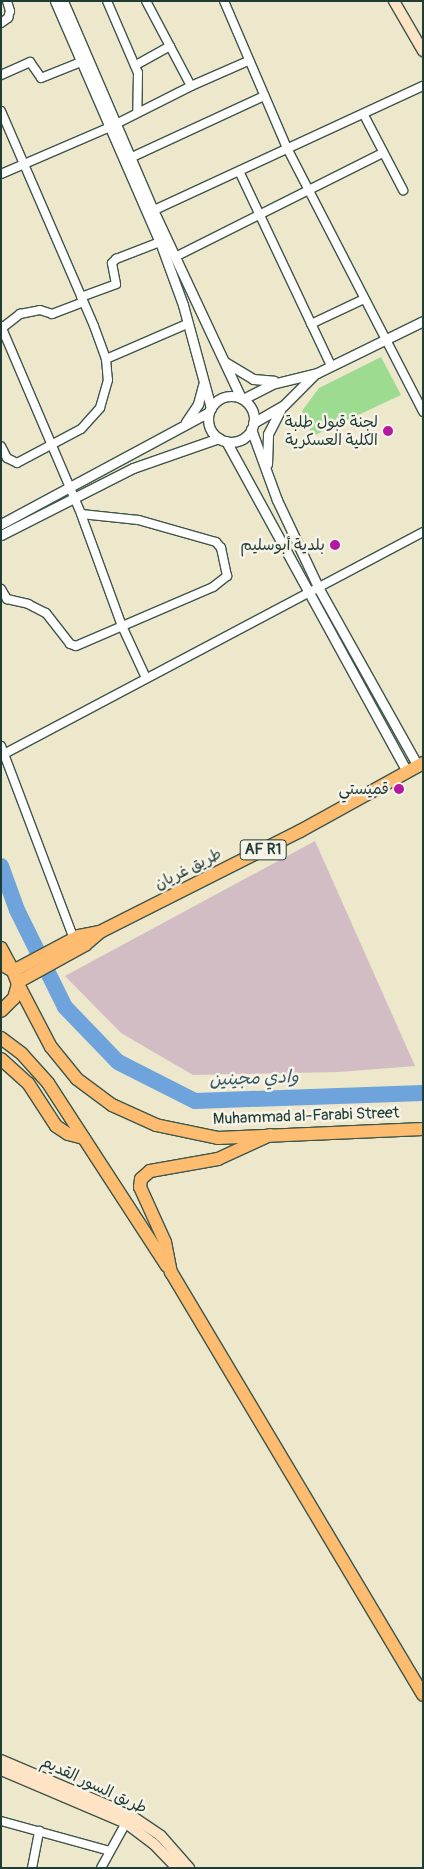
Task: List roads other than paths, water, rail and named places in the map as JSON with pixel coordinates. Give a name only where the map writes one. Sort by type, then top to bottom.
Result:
[{"type":"highway","name":"طريق غريان","points":[[13,974],[56,953],[74,938],[100,932],[300,831],[416,767]]},
{"type":"highway","name":"طريق غريان","points":[[56,953],[85,945],[100,932]]},
{"type":"highway","name":"Muhammad al-Farabi Street","points":[[1,948],[13,974],[60,1059],[88,1088],[112,1105],[141,1119],[186,1133],[218,1138],[423,1129]]},
{"type":"highway","points":[[1,1011],[14,998],[13,974]]},
{"type":"highway","points":[[1,1038],[22,1054],[48,1083],[171,1272],[423,1695]]},
{"type":"highway","points":[[1,1059],[28,1083],[56,1126],[68,1134],[84,1138]]},
{"type":"highway","points":[[171,1272],[165,1242],[141,1191],[144,1175],[150,1171],[218,1159],[270,1135]]},
{"type":"main road","points":[[394,1],[423,51]]},
{"type":"main road","name":"طريق السور القديم","points":[[1,1760],[161,1836],[189,1868]]},
{"type":"main road","name":"طريق السور القديم","points":[[1,1770],[128,1819],[177,1868]]},
{"type":"street","points":[[1,23],[8,18],[10,10],[7,1]]},
{"type":"street","points":[[55,1],[108,128],[175,257],[242,398],[252,410],[252,426],[267,471],[319,589],[416,767]]},
{"type":"street","points":[[63,1],[117,122],[150,211],[187,324],[210,410],[210,427],[223,440],[263,504],[310,595],[416,767]]},
{"type":"street","points":[[107,1],[136,64],[137,112]]},
{"type":"street","points":[[146,1],[191,86]]},
{"type":"street","points":[[224,1],[248,61],[287,148],[423,412]]},
{"type":"street","points":[[136,64],[170,46]]},
{"type":"street","points":[[1,174],[108,128],[191,86],[248,61]]},
{"type":"street","points":[[1,75],[30,62],[41,78],[82,62]]},
{"type":"street","points":[[150,211],[364,115],[423,86]]},
{"type":"street","points":[[130,158],[264,96]]},
{"type":"street","points":[[1,111],[3,122],[82,300],[106,359],[108,380],[94,418],[52,445],[14,463],[7,458],[1,446]]},
{"type":"street","points":[[364,115],[402,190]]},
{"type":"street","points":[[175,257],[383,153]]},
{"type":"street","points":[[239,171],[331,366]]},
{"type":"street","points":[[146,678],[122,626],[81,514],[2,327],[20,314],[40,310],[52,314],[116,284],[112,263],[116,259],[160,242]]},
{"type":"street","points":[[311,324],[364,300]]},
{"type":"street","points":[[1,524],[210,410],[221,398],[242,398],[282,382],[317,372],[386,342],[423,321]]},
{"type":"street","points":[[106,359],[187,324]]},
{"type":"street","points":[[223,360],[239,373],[253,379],[282,382]]},
{"type":"street","points":[[1,536],[133,468],[223,440],[241,439],[252,426],[283,406],[317,372]]},
{"type":"street","points":[[183,425],[198,404],[203,384]]},
{"type":"street","points":[[267,471],[268,434],[283,406]]},
{"type":"street","points":[[1,589],[8,599],[28,604],[46,613],[70,644],[76,646],[222,582],[227,576],[221,548],[216,542],[138,520],[81,514]]},
{"type":"street","points":[[74,938],[3,750],[310,595],[423,532]]},
{"type":"street","points":[[101,1868],[128,1819]]},
{"type":"street","points":[[1,1821],[110,1851]]},
{"type":"street","points":[[32,1868],[39,1831]]},
{"type":"waterway","name":"وادي مجينين","points":[[1,866],[17,910],[65,1007],[118,1062],[195,1101],[423,1093]]},
{"type":"place","name":"لجنة قبول طلبة الكلية العسكرية","points":[[388,431]]},
{"type":"place","name":"بلدية أبوسليم","points":[[335,545]]},
{"type":"place","name":"قميستي","points":[[399,789]]}]
